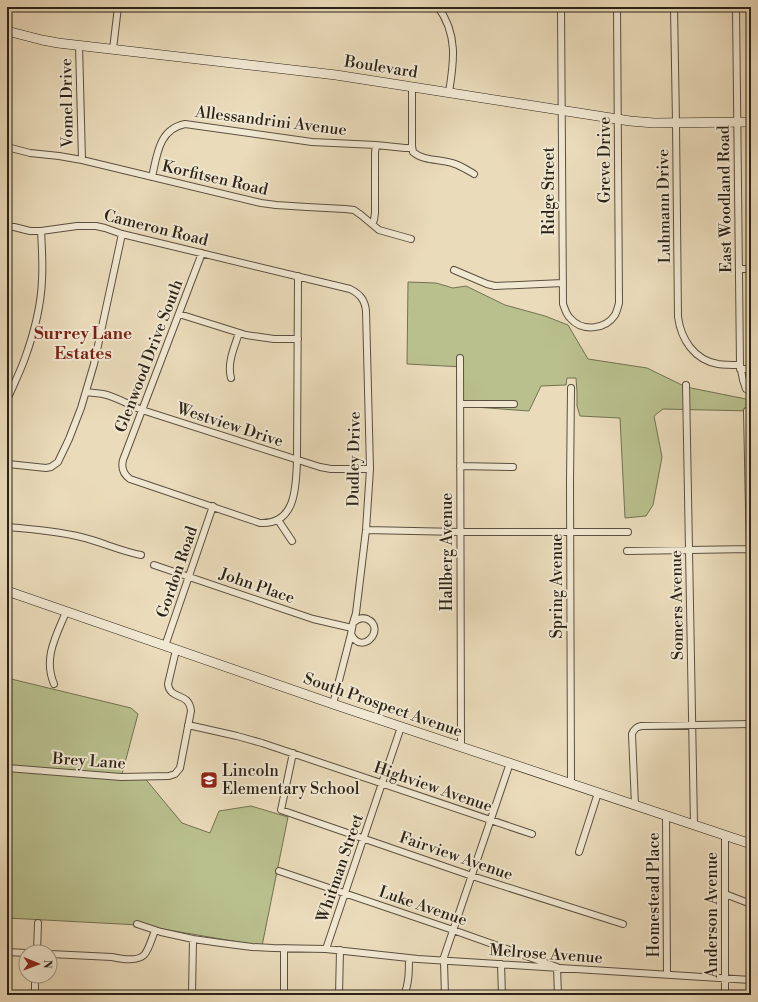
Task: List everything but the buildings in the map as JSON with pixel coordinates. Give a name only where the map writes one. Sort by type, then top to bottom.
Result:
[{"type":"street","points":[[113,49],[118,7]]},
{"type":"street","points":[[438,7],[451,32],[453,47],[454,59],[449,92]]},
{"type":"street","name":"Ridge Street","points":[[561,7],[563,304],[570,319],[585,327],[605,324],[616,312]]},
{"type":"street","name":"Greve Drive","points":[[616,312],[619,303],[617,7]]},
{"type":"street","name":"Luhmann Drive","points":[[674,7],[679,326],[686,342],[697,355],[717,364],[751,369]]},
{"type":"street","name":"East Woodland Road","points":[[736,7],[740,367],[746,389]]},
{"type":"street","name":"Boulevard","points":[[7,31],[42,40],[317,73],[618,119],[676,123],[751,122]]},
{"type":"street","name":"Vomel Drive","points":[[79,45],[82,160]]},
{"type":"street","points":[[412,87],[412,148]]},
{"type":"street","name":"Allessandrini Avenue","points":[[152,177],[162,140],[174,128],[185,124],[312,142],[412,148],[413,152],[420,157],[458,165],[474,174]]},
{"type":"street","points":[[372,224],[376,213],[376,145]]},
{"type":"street","name":"Korfitsen Road","points":[[7,147],[82,160],[261,203],[354,210],[379,230],[411,239]]},
{"type":"street","name":"Cameron Road","points":[[7,226],[30,231],[77,226],[96,226],[122,234],[350,288],[361,296]]},
{"type":"street","points":[[7,400],[25,360],[38,314],[42,282],[41,231]]},
{"type":"street","points":[[8,464],[46,468],[55,465],[58,462],[69,439],[86,392],[94,364],[122,234]]},
{"type":"street","name":"Glenwood Drive South","points":[[202,253],[123,460],[122,470],[130,479],[213,506]]},
{"type":"street","points":[[739,268],[751,269]]},
{"type":"street","points":[[454,270],[495,286],[563,283]]},
{"type":"street","points":[[213,506],[260,523],[278,520],[288,512],[295,485],[297,461],[298,276]]},
{"type":"street","name":"Dudley Drive","points":[[333,704],[356,613],[366,530],[370,469],[366,311],[364,300],[361,296]]},
{"type":"street","points":[[178,314],[260,338],[298,339]]},
{"type":"street","points":[[231,378],[229,370],[230,363],[239,333]]},
{"type":"street","name":"Hallberg Avenue","points":[[460,358],[461,747]]},
{"type":"street","name":"Somers Avenue","points":[[686,385],[694,825]]},
{"type":"street","name":"Spring Avenue","points":[[571,388],[571,784]]},
{"type":"street","name":"Westview Drive","points":[[86,392],[113,397],[130,406],[297,461],[331,469],[370,469]]},
{"type":"street","points":[[460,404],[514,404]]},
{"type":"street","points":[[747,411],[751,605]]},
{"type":"street","points":[[7,421],[7,473]]},
{"type":"street","points":[[460,466],[513,467]]},
{"type":"street","name":"Gordon Road","points":[[165,646],[213,506]]},
{"type":"street","points":[[278,520],[292,540]]},
{"type":"street","points":[[7,527],[56,532],[83,538],[129,553],[141,555]]},
{"type":"street","points":[[366,530],[460,532],[628,532]]},
{"type":"street","points":[[627,550],[750,549]]},
{"type":"street","name":"John Place","points":[[154,565],[313,619],[352,628]]},
{"type":"street","name":"South Prospect Avenue","points":[[7,591],[333,704],[751,844]]},
{"type":"street","points":[[54,684],[49,663],[51,649],[66,612]]},
{"type":"street","points":[[176,650],[168,687],[173,694],[182,697],[188,702],[190,711],[188,725]]},
{"type":"street","points":[[635,805],[632,734],[635,729],[641,726],[751,724]]},
{"type":"street","name":"Highview Avenue","points":[[188,725],[237,736],[293,753],[532,834]]},
{"type":"street","name":"Brey Lane","points":[[7,768],[121,777],[169,776],[175,774],[180,768],[188,725]]},
{"type":"street","name":"Whitman Street","points":[[326,949],[401,727]]},
{"type":"street","name":"Fairview Avenue","points":[[293,753],[281,810],[472,876],[623,924]]},
{"type":"street","points":[[445,995],[443,960],[510,763]]},
{"type":"street","points":[[579,852],[598,793]]},
{"type":"street","name":"Homestead Place","points":[[666,815],[667,974]]},
{"type":"street","name":"Anderson Avenue","points":[[725,835],[725,995]]},
{"type":"street","name":"Luke Avenue","points":[[279,871],[557,967]]},
{"type":"street","points":[[725,894],[751,904]]},
{"type":"street","points":[[37,944],[38,923]]},
{"type":"street","points":[[138,924],[155,931],[221,944],[252,947],[326,949]]},
{"type":"street","points":[[58,954],[136,959],[147,951],[155,931]]},
{"type":"street","points":[[192,995],[193,939]]},
{"type":"street","points":[[284,948],[284,995]]},
{"type":"street","name":"Melrose Avenue","points":[[326,949],[409,958],[751,980]]},
{"type":"street","points":[[339,995],[340,950]]},
{"type":"street","points":[[7,952],[18,953]]},
{"type":"street","points":[[404,995],[408,982],[409,958]]},
{"type":"street","points":[[501,964],[502,995]]},
{"type":"street","points":[[557,967],[558,995]]},
{"type":"street","points":[[34,995],[35,984]]},
{"type":"green space","points":[[408,282],[436,283],[453,288],[466,286],[505,305],[545,316],[568,325],[588,359],[647,368],[686,387],[751,400],[751,411],[663,409],[654,416],[662,457],[653,505],[646,516],[625,518],[620,418],[580,416],[577,406],[576,378],[567,378],[566,385],[541,386],[529,411],[461,406],[463,367],[407,364]]},
{"type":"green space","points":[[7,678],[131,708],[138,714],[122,774],[143,776],[182,823],[210,833],[219,811],[251,806],[288,817],[262,946],[139,925],[7,918]]},
{"type":"place","name":"Lincoln Elementary School","points":[[209,780]]},
{"type":"district","name":"Surrey Lane Estates","points":[[83,344]]}]
